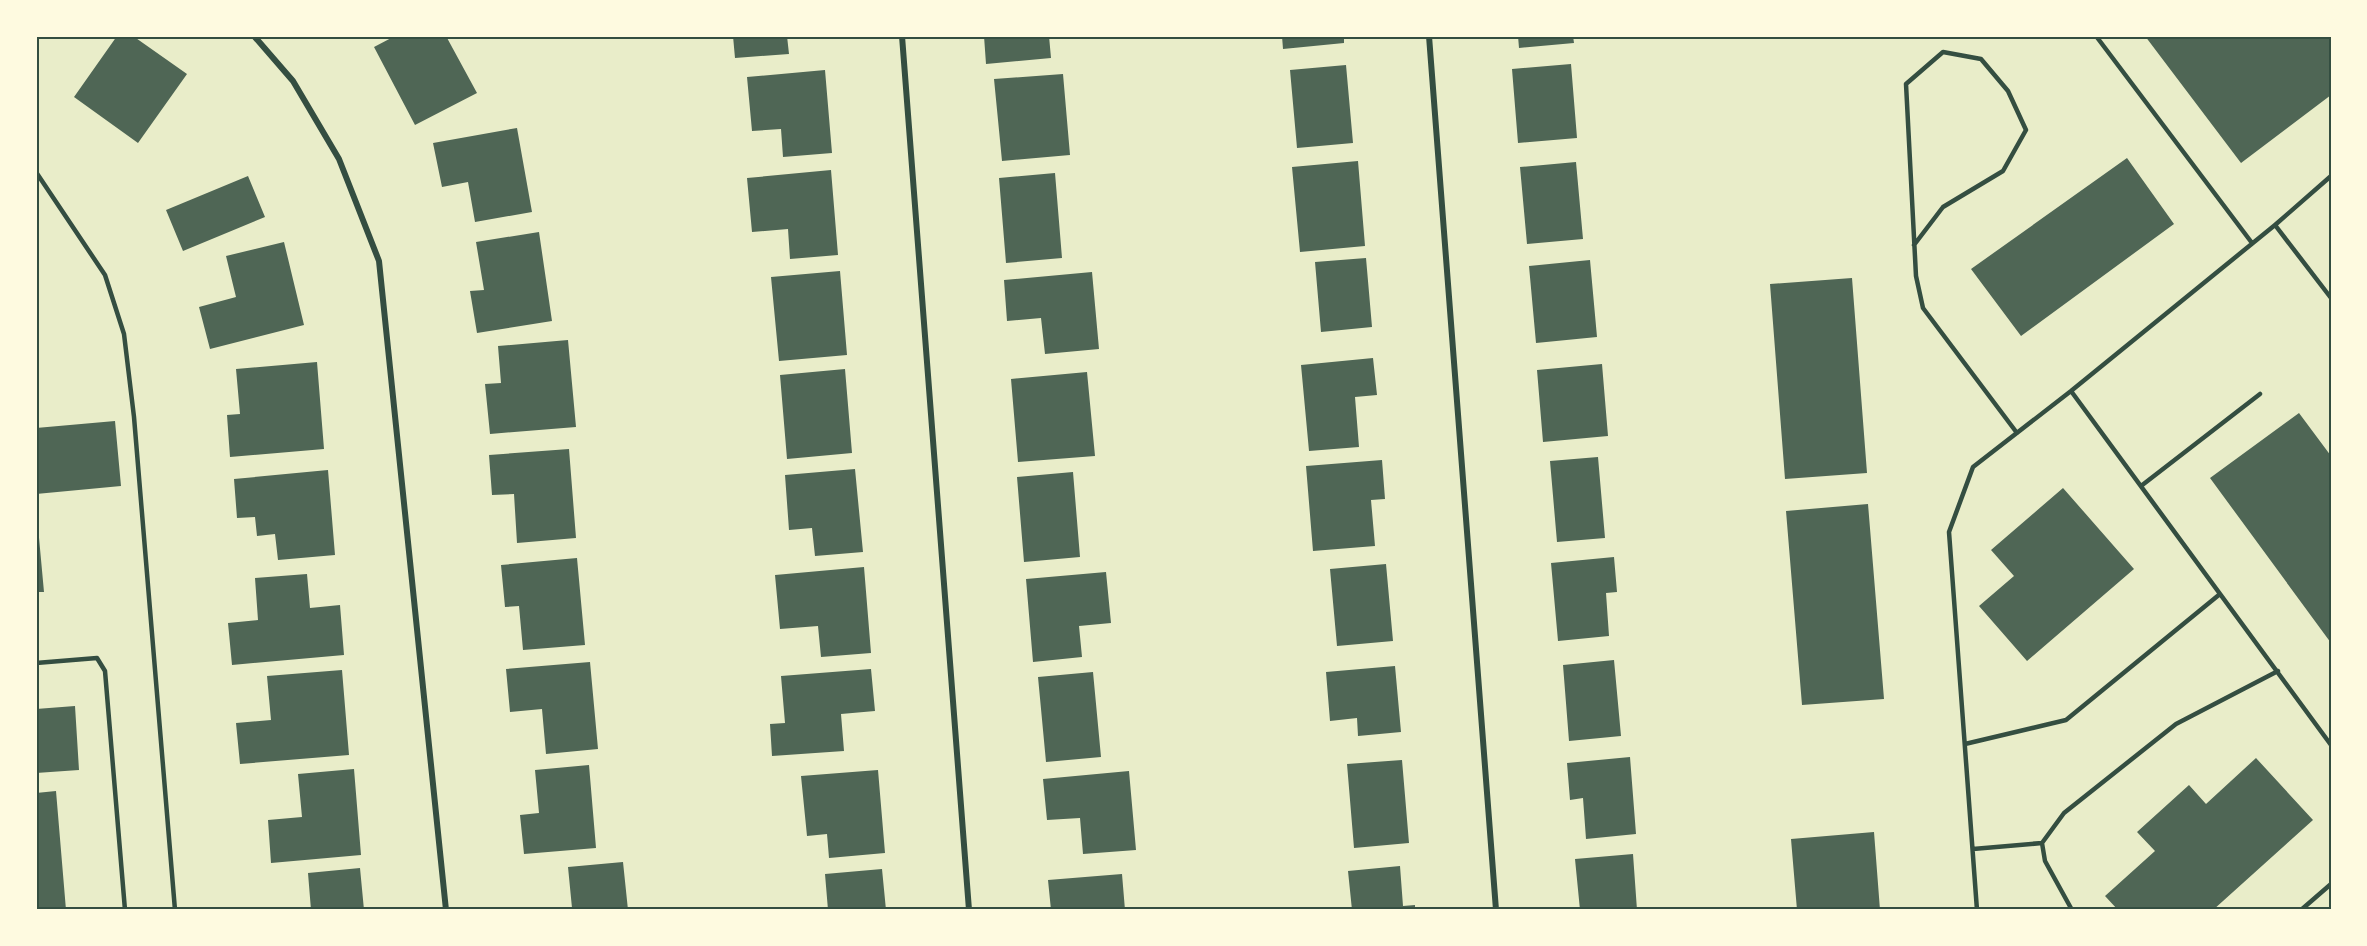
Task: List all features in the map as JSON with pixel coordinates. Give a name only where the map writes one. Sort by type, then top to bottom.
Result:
[{"type":"street","points":[[254,36],[293,81],[339,159],[379,261],[446,910]]},
{"type":"street","points":[[902,36],[969,910]]},
{"type":"street","points":[[1430,36],[1496,910]]},
{"type":"lane","points":[[2096,36],[2252,243]]},
{"type":"lane","points":[[1914,245],[1943,207],[2003,171],[2026,130],[2008,91],[1981,59],[1943,52],[1906,84],[1914,245],[1916,276],[1923,308],[2017,433]]},
{"type":"lane","points":[[36,172],[105,275],[124,334],[135,429],[175,910]]},
{"type":"lane","points":[[1977,910],[1949,532],[1973,467],[2071,391],[2331,177]]},
{"type":"lane","points":[[2275,225],[2331,298]]},
{"type":"lane","points":[[2071,391],[2277,671],[2329,737],[2331,745]]},
{"type":"lane","points":[[2141,486],[2260,394]]},
{"type":"lane","points":[[1965,744],[2066,720],[2220,594]]},
{"type":"lane","points":[[36,663],[97,658],[105,671],[125,910]]},
{"type":"lane","points":[[2072,910],[2045,861],[2042,843],[2064,813],[2176,724],[2277,671]]},
{"type":"lane","points":[[1973,849],[2042,843]]},
{"type":"lane","points":[[2301,910],[2331,884]]},
{"type":"building","points":[[117,36],[133,36],[187,74],[138,143],[74,97]]},
{"type":"building","points":[[395,36],[446,36],[477,93],[415,125],[374,47]]},
{"type":"building","points":[[733,36],[787,36],[789,54],[735,58]]},
{"type":"building","points":[[984,36],[1049,36],[1051,58],[986,64]]},
{"type":"building","points":[[1282,36],[1344,36],[1344,43],[1283,49]]},
{"type":"building","points":[[1518,36],[1573,36],[1574,43],[1519,48]]},
{"type":"building","points":[[2145,36],[2331,36],[2331,95],[2241,163]]},
{"type":"building","points":[[1571,64],[1577,138],[1518,143],[1512,69]]},
{"type":"building","points":[[1346,65],[1353,143],[1297,148],[1290,70]]},
{"type":"building","points":[[825,70],[832,153],[783,157],[781,129],[752,131],[747,77]]},
{"type":"building","points":[[1063,74],[1070,155],[1002,161],[994,79]]},
{"type":"building","points":[[517,128],[532,212],[475,222],[468,182],[442,187],[433,143]]},
{"type":"building","points":[[2127,158],[2174,224],[2021,336],[1971,269]]},
{"type":"building","points":[[1358,161],[1365,246],[1300,252],[1292,167]]},
{"type":"building","points":[[1576,162],[1583,239],[1527,244],[1520,167]]},
{"type":"building","points":[[831,170],[838,255],[790,259],[788,229],[752,232],[747,178]]},
{"type":"building","points":[[1055,173],[1062,258],[1006,263],[999,178]]},
{"type":"building","points":[[248,176],[265,217],[183,251],[166,210]]},
{"type":"building","points":[[539,232],[552,321],[477,333],[470,291],[484,290],[476,242]]},
{"type":"building","points":[[284,242],[304,325],[210,349],[199,307],[236,297],[226,256]]},
{"type":"building","points":[[1366,258],[1372,327],[1321,332],[1315,262]]},
{"type":"building","points":[[1590,260],[1597,337],[1536,343],[1529,266]]},
{"type":"building","points":[[840,271],[847,355],[779,361],[771,277]]},
{"type":"building","points":[[1092,272],[1099,349],[1045,354],[1041,318],[1007,321],[1004,280]]},
{"type":"building","points":[[1852,278],[1867,473],[1785,479],[1770,284]]},
{"type":"building","points":[[568,340],[576,427],[490,434],[485,384],[501,383],[498,346]]},
{"type":"building","points":[[1373,358],[1377,395],[1355,397],[1359,447],[1309,451],[1301,365]]},
{"type":"building","points":[[317,362],[324,449],[230,457],[227,415],[240,414],[236,369]]},
{"type":"building","points":[[1602,364],[1608,436],[1543,442],[1537,370]]},
{"type":"building","points":[[845,369],[852,453],[787,459],[780,375]]},
{"type":"building","points":[[1087,372],[1095,456],[1018,462],[1011,379]]},
{"type":"building","points":[[2299,413],[2331,456],[2331,643],[2210,478]]},
{"type":"building","points":[[115,421],[121,486],[36,494],[36,428]]},
{"type":"building","points":[[569,449],[576,538],[517,543],[514,494],[492,495],[489,455]]},
{"type":"building","points":[[1598,457],[1605,538],[1557,542],[1550,461]]},
{"type":"building","points":[[1382,460],[1385,499],[1371,500],[1375,546],[1313,551],[1306,466]]},
{"type":"building","points":[[855,469],[863,552],[815,556],[812,528],[789,530],[785,475]]},
{"type":"building","points":[[328,470],[335,555],[278,560],[275,534],[257,536],[255,517],[237,518],[234,479]]},
{"type":"building","points":[[1073,472],[1080,557],[1024,562],[1017,477]]},
{"type":"building","points":[[2063,488],[2134,569],[2027,661],[1979,606],[2014,576],[1991,550]]},
{"type":"building","points":[[1868,504],[1884,699],[1802,705],[1786,511]]},
{"type":"building","points":[[36,505],[44,592],[36,592]]},
{"type":"building","points":[[1614,557],[1617,592],[1606,593],[1609,636],[1558,641],[1551,563]]},
{"type":"building","points":[[577,558],[585,645],[523,650],[519,606],[505,607],[501,565]]},
{"type":"building","points":[[1386,564],[1393,641],[1337,646],[1330,569]]},
{"type":"building","points":[[864,567],[871,653],[821,657],[818,626],[780,629],[775,575]]},
{"type":"building","points":[[1106,572],[1111,623],[1079,626],[1082,657],[1033,662],[1026,579]]},
{"type":"building","points":[[307,574],[310,608],[340,605],[344,655],[232,665],[228,623],[258,620],[255,578]]},
{"type":"building","points":[[1614,660],[1621,736],[1569,741],[1563,665]]},
{"type":"building","points":[[590,662],[598,749],[546,754],[542,709],[510,712],[506,669]]},
{"type":"building","points":[[1395,666],[1401,732],[1358,736],[1357,718],[1330,721],[1326,672]]},
{"type":"building","points":[[871,669],[875,711],[841,714],[844,751],[772,756],[770,724],[785,723],[781,676]]},
{"type":"building","points":[[342,670],[349,755],[240,764],[236,723],[271,720],[267,676]]},
{"type":"building","points":[[1093,672],[1101,757],[1046,762],[1038,677]]},
{"type":"building","points":[[75,706],[79,770],[36,773],[36,709]]},
{"type":"building","points":[[1630,757],[1636,834],[1586,839],[1583,798],[1570,800],[1567,763]]},
{"type":"building","points":[[2256,758],[2313,820],[2213,910],[2118,910],[2105,896],[2155,851],[2137,832],[2189,785],[2206,804]]},
{"type":"building","points":[[1402,760],[1409,843],[1354,848],[1347,764]]},
{"type":"building","points":[[589,765],[596,848],[524,854],[520,815],[539,813],[535,770]]},
{"type":"building","points":[[354,769],[361,855],[271,863],[268,820],[302,817],[298,774]]},
{"type":"building","points":[[878,770],[885,853],[829,858],[827,834],[807,836],[801,776]]},
{"type":"building","points":[[1129,771],[1136,850],[1083,854],[1080,818],[1047,820],[1043,779]]},
{"type":"building","points":[[56,791],[66,910],[36,910],[36,793]]},
{"type":"building","points":[[1874,832],[1880,910],[1797,910],[1791,839]]},
{"type":"building","points":[[1633,854],[1637,910],[1580,910],[1575,859]]},
{"type":"building","points":[[623,862],[628,910],[563,910],[572,908],[568,867]]},
{"type":"building","points":[[1400,866],[1403,906],[1415,905],[1415,910],[1352,910],[1348,871]]},
{"type":"building","points":[[360,868],[364,910],[311,910],[308,873]]},
{"type":"building","points":[[882,869],[886,910],[828,910],[825,874]]},
{"type":"building","points":[[1122,874],[1125,910],[1051,910],[1048,880]]}]
